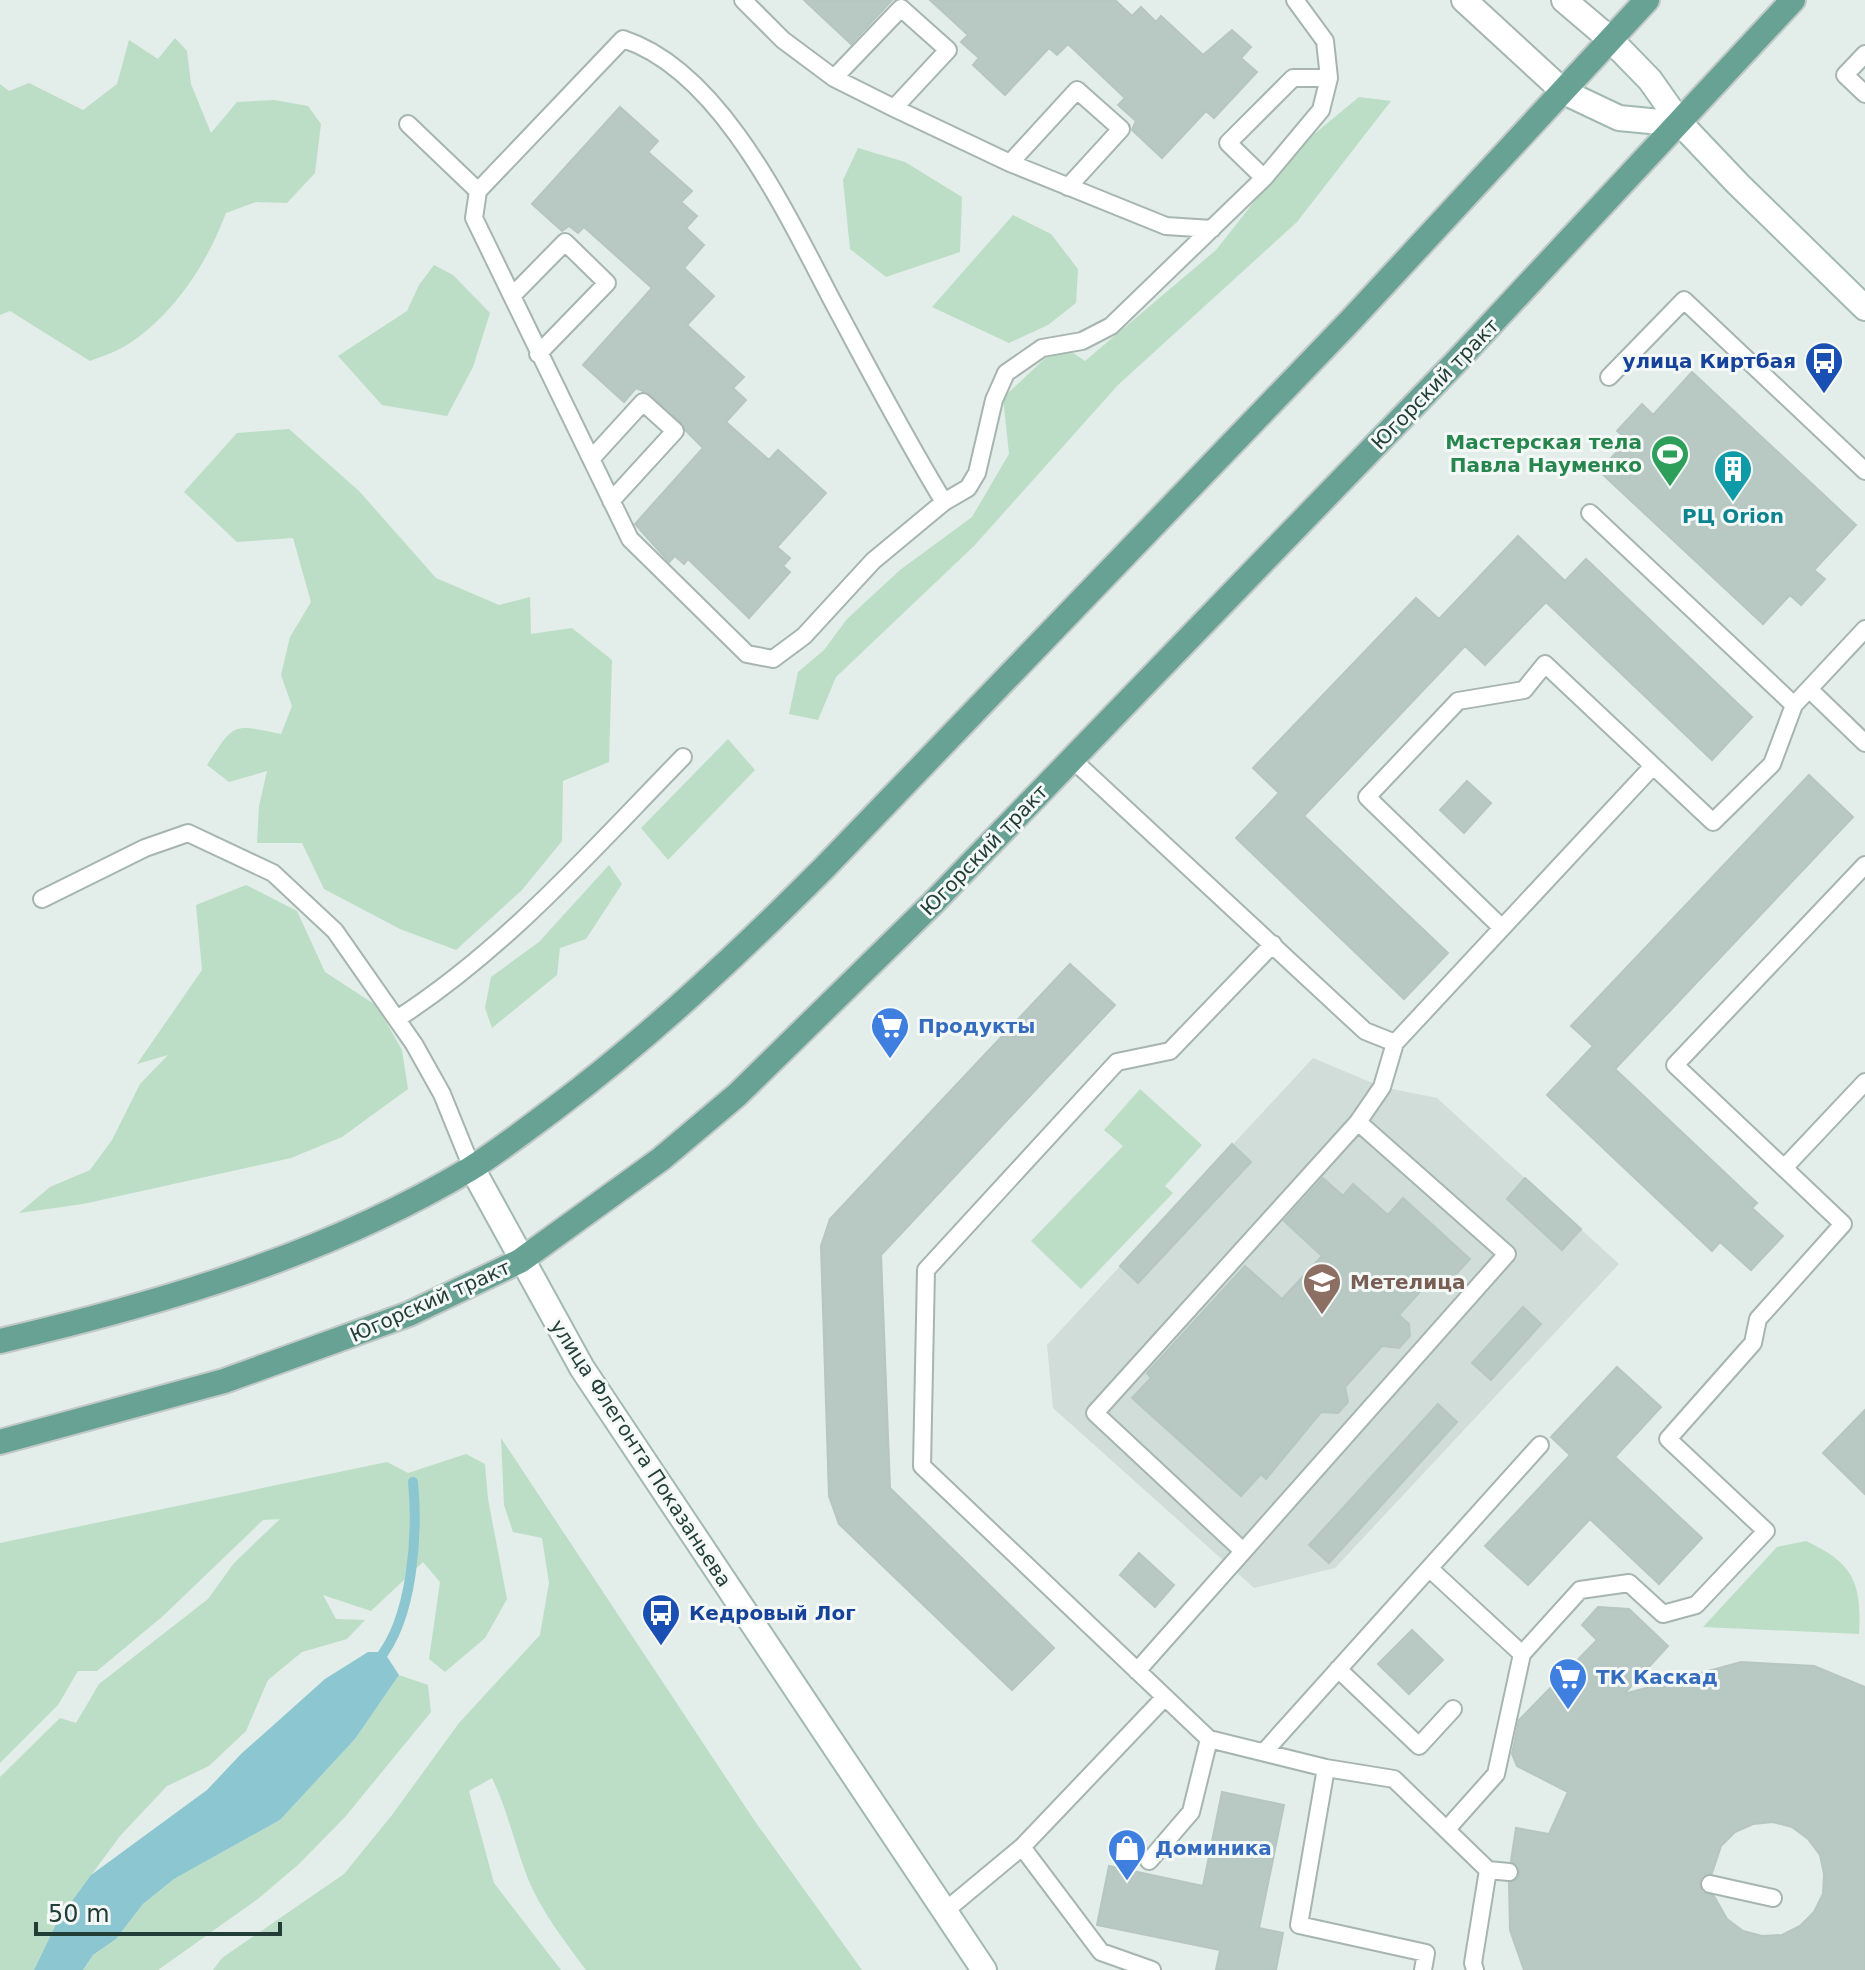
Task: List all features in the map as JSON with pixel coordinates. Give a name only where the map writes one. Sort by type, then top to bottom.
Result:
[{"type":"main road","points":[[1464,0],[1564,92],[1619,118],[1681,124]]},
{"type":"main road","points":[[1564,0],[1611,40],[1650,80],[1681,124],[1865,308]]},
{"type":"main road","points":[[0,1341],[168,1299],[358,1227],[472,1168],[598,1075],[749,943],[1341,331],[1647,0]]},
{"type":"main road","name":"Югорский тракт","points":[[0,1442],[159,1401],[239,1376],[409,1314],[520,1261],[661,1159],[737,1095],[1073,760],[1681,124],[1793,0]]},
{"type":"main road","name":"улица Флегонта Показаньева","points":[[472,1168],[520,1261],[582,1368],[984,1970]]},
{"type":"lane","points":[[743,0],[783,40],[834,78],[894,108],[1010,163],[1166,226],[1212,229]]},
{"type":"lane","points":[[944,502],[760,166],[692,82],[649,48],[623,39],[478,191],[474,218],[630,539],[747,654],[773,659],[804,636],[873,561],[944,502],[968,488],[977,473],[994,400],[1006,373],[1042,348],[1082,341],[1111,326],[1264,178],[1321,110],[1329,78],[1325,41],[1295,0]]},
{"type":"lane","points":[[834,78],[901,8],[948,50],[894,108]]},
{"type":"lane","points":[[1865,54],[1845,75],[1865,94]]},
{"type":"lane","points":[[1264,178],[1228,143],[1293,78],[1329,78]]},
{"type":"lane","points":[[1010,163],[1077,90],[1121,129],[1068,187]]},
{"type":"lane","points":[[408,124],[478,191]]},
{"type":"lane","points":[[512,296],[565,242],[607,283],[538,354]]},
{"type":"lane","points":[[1609,377],[1684,300],[1865,471]]},
{"type":"lane","points":[[591,459],[643,402],[675,431],[611,501]]},
{"type":"lane","points":[[1590,513],[1794,705]]},
{"type":"lane","points":[[1502,928],[1367,797],[1458,701],[1524,690],[1545,664],[1713,822],[1772,764],[1794,705],[1865,629]]},
{"type":"lane","points":[[1809,689],[1865,743]]},
{"type":"lane","points":[[397,1019],[451,985],[518,926],[683,757]]},
{"type":"lane","points":[[1073,760],[1365,1031],[1395,1043]]},
{"type":"lane","points":[[1243,1551],[1095,1413],[1358,1122],[1382,1087],[1395,1043],[1653,766]]},
{"type":"lane","points":[[42,899],[145,848],[188,833],[273,873],[335,931],[397,1019],[442,1094],[472,1168]]},
{"type":"lane","points":[[1447,1829],[1496,1774],[1522,1654],[1580,1590],[1629,1583],[1663,1614],[1696,1605],[1766,1531],[1668,1439],[1753,1343],[1758,1319],[1843,1224],[1675,1065],[1865,865]]},
{"type":"lane","points":[[1273,944],[1170,1051],[1117,1062],[926,1270],[922,1466],[1209,1739],[1326,1768],[1394,1779],[1488,1870],[1509,1872]]},
{"type":"lane","points":[[1784,1168],[1865,1082]]},
{"type":"lane","points":[[1137,1671],[1507,1254],[1358,1122]]},
{"type":"lane","points":[[1264,1752],[1540,1445]]},
{"type":"lane","points":[[1430,1569],[1522,1654]]},
{"type":"lane","points":[[1338,1669],[1419,1746],[1453,1709]]},
{"type":"lane","points":[[945,1911],[1022,1847],[1165,1697]]},
{"type":"lane","points":[[1149,1861],[1191,1812],[1209,1739]]},
{"type":"lane","points":[[1326,1768],[1299,1925],[1426,1953],[1423,1970]]},
{"type":"lane","points":[[1022,1847],[1101,1952],[1152,1970]]},
{"type":"lane","points":[[1475,1970],[1473,1963],[1488,1870]]},
{"type":"lane","points":[[1710,1884],[1773,1898]]},
{"type":"shaded area","name":"Метелица","points":[[1313,1058],[1382,1087],[1437,1098],[1619,1264],[1335,1568],[1254,1588],[1053,1408],[1047,1345]]},
{"type":"green space","points":[[175,38],[187,51],[191,84],[211,133],[237,102],[274,100],[308,106],[321,124],[315,173],[287,203],[256,202],[226,213],[199,268],[175,302],[146,331],[125,346],[90,361],[10,311],[0,315],[0,84],[9,91],[29,83],[83,110],[117,84],[129,40],[158,59]]},
{"type":"green space","points":[[1359,97],[1391,101],[1297,222],[1118,385],[974,546],[836,677],[818,720],[789,714],[798,672],[824,650],[847,619],[900,570],[972,517],[1009,454],[1003,398],[1060,344],[1085,361],[1216,250],[1295,150]]},
{"type":"green space","points":[[858,148],[905,162],[962,197],[960,252],[886,277],[850,249],[843,180]]},
{"type":"green space","points":[[1013,215],[1051,234],[1078,269],[1076,303],[1048,325],[1009,343],[932,307]]},
{"type":"green space","points":[[434,265],[453,275],[490,313],[473,367],[447,416],[382,405],[338,356],[407,311],[419,285]]},
{"type":"green space","points":[[289,429],[359,491],[436,578],[499,605],[530,597],[531,634],[572,628],[612,660],[609,762],[563,781],[562,841],[522,890],[456,950],[400,929],[324,889],[302,843],[257,843],[259,806],[267,771],[229,782],[207,765],[223,741],[236,730],[243,728],[281,734],[292,706],[281,675],[290,637],[311,602],[293,538],[237,542],[184,492],[237,433]]},
{"type":"green space","points":[[728,739],[755,770],[668,860],[641,828]]},
{"type":"green space","points":[[609,865],[622,884],[586,939],[560,948],[557,975],[492,1028],[485,1008],[491,977],[539,942]]},
{"type":"green space","points":[[246,885],[297,911],[325,972],[377,1006],[402,1050],[408,1089],[342,1137],[291,1158],[83,1204],[19,1213],[50,1187],[90,1170],[112,1140],[140,1084],[168,1055],[137,1064],[202,970],[196,905]]},
{"type":"green space","points":[[1140,1089],[1202,1145],[1165,1186],[1173,1193],[1081,1289],[1031,1241],[1123,1146],[1104,1130]]},
{"type":"green space","points":[[501,1438],[754,1820],[862,1970],[586,1970],[554,1926],[534,1891],[492,1778],[469,1791],[494,1883],[561,1970],[213,1970],[222,1958],[344,1874],[392,1815],[459,1723],[540,1635],[549,1583],[542,1538],[513,1532],[504,1505]]},
{"type":"green space","points":[[466,1454],[485,1464],[488,1499],[507,1599],[485,1638],[445,1672],[429,1659],[440,1582],[423,1562],[371,1611],[323,1595],[336,1619],[365,1620],[347,1639],[302,1652],[268,1680],[246,1731],[209,1766],[167,1786],[120,1836],[58,1920],[34,1970],[0,1970],[0,1777],[60,1718],[76,1723],[99,1684],[208,1599],[234,1563],[280,1519],[263,1520],[163,1616],[97,1671],[78,1671],[58,1705],[0,1763],[0,1543],[387,1462],[408,1473]]},
{"type":"green space","points":[[1806,1541],[1835,1558],[1851,1576],[1859,1601],[1859,1634],[1703,1627],[1777,1547]]},
{"type":"green space","points":[[399,1675],[428,1685],[431,1712],[345,1817],[299,1864],[259,1898],[158,1970],[83,1970],[93,1955],[116,1939],[143,1904],[174,1879],[280,1820],[355,1739]]},
{"type":"water","points":[[368,1652],[384,1652],[399,1675],[355,1739],[280,1820],[174,1879],[143,1904],[116,1939],[93,1955],[83,1970],[34,1970],[58,1920],[91,1875],[207,1790],[241,1754],[325,1679]]},
{"type":"building","points":[[804,0],[892,0],[851,44]]},
{"type":"building","points":[[930,0],[1115,0],[1132,16],[1141,7],[1156,22],[1161,16],[1203,55],[1232,30],[1251,47],[1241,58],[1257,72],[1214,118],[1206,111],[1162,158],[1132,130],[1136,121],[1118,105],[1125,98],[1068,44],[1057,55],[1049,48],[1005,95],[973,65],[979,58],[961,42],[968,35]]},
{"type":"building","points":[[620,107],[658,141],[648,152],[692,191],[681,202],[697,216],[686,228],[704,245],[684,268],[714,296],[687,325],[744,377],[733,388],[746,400],[726,422],[769,460],[778,450],[826,493],[777,547],[790,558],[783,566],[790,572],[749,618],[688,559],[684,564],[675,556],[669,562],[635,524],[703,448],[650,394],[636,388],[624,402],[583,365],[652,288],[584,227],[578,233],[569,226],[562,231],[532,204]]},
{"type":"building","name":"РЦ Orion","points":[[1692,372],[1856,525],[1814,570],[1825,579],[1801,605],[1790,595],[1763,624],[1599,471],[1628,440],[1617,431],[1642,404],[1653,415]]},
{"type":"building","points":[[1518,536],[1565,581],[1586,559],[1752,717],[1712,760],[1546,602],[1485,665],[1465,646],[1304,816],[1448,953],[1404,999],[1236,838],[1279,793],[1253,768],[1416,598],[1439,619]]},
{"type":"building","points":[[1809,775],[1853,817],[1615,1069],[1757,1203],[1752,1208],[1783,1236],[1751,1270],[1720,1242],[1712,1251],[1547,1095],[1593,1046],[1571,1026]]},
{"type":"building","points":[[1467,781],[1491,803],[1464,833],[1440,810]]},
{"type":"building","points":[[1070,964],[1115,1005],[881,1255],[890,1488],[1054,1648],[1012,1690],[839,1524],[829,1496],[821,1246],[830,1219]]},
{"type":"building","points":[[1232,1144],[1251,1162],[1138,1283],[1120,1266]]},
{"type":"building","points":[[1323,1178],[1343,1196],[1353,1184],[1388,1215],[1403,1198],[1470,1259],[1445,1286],[1434,1276],[1399,1315],[1409,1324],[1410,1336],[1399,1348],[1382,1346],[1345,1387],[1348,1402],[1338,1413],[1321,1412],[1266,1479],[1261,1474],[1241,1496],[1132,1398],[1151,1378],[1147,1373],[1245,1266],[1282,1299],[1322,1256],[1284,1221]]},
{"type":"building","points":[[1525,1178],[1581,1229],[1562,1250],[1507,1199]]},
{"type":"building","points":[[1523,1307],[1541,1324],[1491,1380],[1472,1363]]},
{"type":"building","points":[[1617,1367],[1661,1407],[1615,1457],[1702,1538],[1659,1584],[1590,1519],[1528,1585],[1485,1546],[1570,1455],[1551,1437]]},
{"type":"building","points":[[1438,1404],[1457,1422],[1329,1563],[1309,1545]]},
{"type":"building","points":[[1865,1410],[1865,1494],[1823,1453]]},
{"type":"building","points":[[1139,1553],[1174,1585],[1155,1607],[1120,1575]]},
{"type":"building","points":[[1598,1607],[1629,1609],[1668,1646],[1624,1694],[1741,1662],[1814,1666],[1865,1687],[1865,1970],[1524,1970],[1510,1930],[1509,1883],[1517,1879],[1520,1872],[1511,1861],[1516,1828],[1549,1834],[1568,1792],[1517,1766],[1512,1754],[1519,1720],[1597,1640],[1582,1625]],"holes":[[[1773,1822],[1792,1827],[1808,1839],[1820,1855],[1824,1874],[1823,1894],[1814,1912],[1800,1926],[1782,1935],[1762,1936],[1743,1931],[1727,1919],[1714,1896],[1702,1892],[1699,1882],[1702,1876],[1712,1873],[1721,1846],[1735,1832],[1753,1824]]]},
{"type":"building","points":[[1412,1630],[1443,1660],[1409,1694],[1378,1664]]},
{"type":"building","points":[[1222,1792],[1284,1805],[1259,1928],[1283,1933],[1276,1970],[1216,1970],[1220,1950],[1097,1925],[1109,1866],[1203,1886]]},
{"type":"waterway","points":[[378,1660],[390,1643],[406,1599],[415,1526],[413,1482]]},
{"type":"place","name":"улица Киртбая","points":[[1824,395]]},
{"type":"place","name":"Мастерская тела Павла Науменко","points":[[1670,488]]},
{"type":"place","name":"РЦ Orion","points":[[1733,503]]},
{"type":"place","name":"Продукты","points":[[890,1060]]},
{"type":"place","name":"Метелица","points":[[1322,1316]]},
{"type":"place","name":"Кедровый Лог","points":[[661,1647]]},
{"type":"place","name":"ТК Каскад","points":[[1568,1711]]},
{"type":"place","name":"Доминика","points":[[1127,1882]]}]
